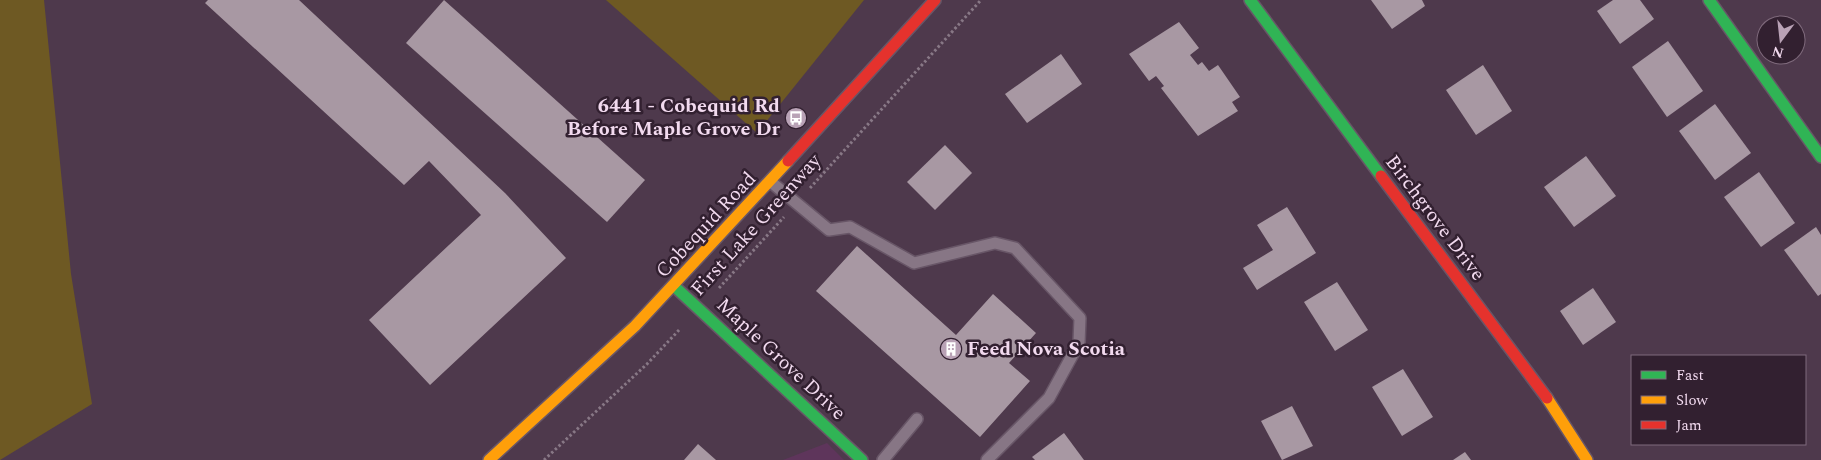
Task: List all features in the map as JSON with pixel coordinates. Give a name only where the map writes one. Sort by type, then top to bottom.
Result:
[{"type":"street","name":"Cobequid Road","points":[[489,460],[635,326],[674,286],[771,182],[935,0]]},
{"type":"street","name":"Birchgrove Drive","points":[[1250,0],[1554,408],[1587,460]]},
{"type":"street","points":[[1710,0],[1821,158]]},
{"type":"street","name":"Maple Grove Drive","points":[[674,286],[862,460]]},
{"type":"lane","points":[[771,182],[829,230],[850,227],[914,263],[995,244],[1015,248],[1080,318],[1080,343],[1049,398],[987,460]]},
{"type":"lane","points":[[883,460],[917,419]]},
{"type":"path","name":"First Lake Greenway","points":[[807,191],[982,0]]},
{"type":"path","name":"First Lake Greenway","points":[[544,460],[647,364],[787,213]]},
{"type":"shaded area","points":[[0,0],[44,0],[71,274],[92,404],[0,460]]},
{"type":"shaded area","points":[[606,0],[864,0],[757,133]]},
{"type":"shaded area","points":[[827,443],[844,460],[783,460]]},
{"type":"building","points":[[208,0],[299,0],[505,193],[566,258],[430,385],[369,320],[481,215],[429,161],[404,185],[205,3]]},
{"type":"building","points":[[444,0],[645,180],[607,222],[406,43]]},
{"type":"building","points":[[1371,0],[1422,0],[1425,6],[1392,29]]},
{"type":"building","points":[[1613,0],[1640,0],[1654,19],[1620,44],[1597,11]]},
{"type":"building","points":[[1179,22],[1199,48],[1190,55],[1198,65],[1202,62],[1209,71],[1218,65],[1240,97],[1232,102],[1238,111],[1198,136],[1161,88],[1164,86],[1156,76],[1149,81],[1129,54]]},
{"type":"building","points":[[1668,41],[1703,91],[1667,117],[1632,67]]},
{"type":"building","points":[[1061,54],[1082,84],[1027,123],[1005,94]]},
{"type":"building","points":[[1483,65],[1512,111],[1476,135],[1446,90]]},
{"type":"building","points":[[1715,104],[1751,153],[1715,180],[1679,131]]},
{"type":"building","points":[[945,145],[972,173],[935,210],[907,182]]},
{"type":"building","points":[[1586,156],[1616,196],[1574,227],[1544,187]]},
{"type":"building","points":[[1759,172],[1795,223],[1761,247],[1724,197]]},
{"type":"building","points":[[1287,207],[1316,253],[1257,290],[1243,268],[1273,250],[1257,225]]},
{"type":"building","points":[[1816,227],[1821,235],[1821,294],[1818,296],[1784,250]]},
{"type":"building","name":"Feed Nova Scotia","points":[[857,246],[956,335],[993,294],[1036,333],[1009,363],[1030,381],[980,437],[816,291]]},
{"type":"building","points":[[1337,282],[1368,330],[1335,351],[1304,302]]},
{"type":"building","points":[[1593,288],[1616,322],[1583,345],[1560,311]]},
{"type":"building","points":[[1403,369],[1433,417],[1402,436],[1372,387]]},
{"type":"building","points":[[1292,406],[1313,446],[1282,460],[1261,421]]},
{"type":"building","points":[[1064,433],[1084,460],[1035,460],[1032,457]]},
{"type":"building","points":[[698,444],[716,460],[684,460]]},
{"type":"building","points":[[1465,452],[1471,460],[1453,460]]},
{"type":"traffic: fast","points":[[1250,0],[1381,176]]},
{"type":"traffic: fast","points":[[1709,0],[1821,157]]},
{"type":"traffic: fast","points":[[674,286],[862,460]]},
{"type":"traffic: slow","points":[[489,460],[635,326],[788,161]]},
{"type":"traffic: slow","points":[[1547,398],[1587,460]]},
{"type":"traffic: jam","points":[[788,161],[935,0]]},
{"type":"traffic: jam","points":[[1381,176],[1547,398]]},
{"type":"place","name":"6441 - Cobequid Rd Before Maple Grove Dr","points":[[796,118]]},
{"type":"place","name":"Feed Nova Scotia","points":[[951,349]]}]
